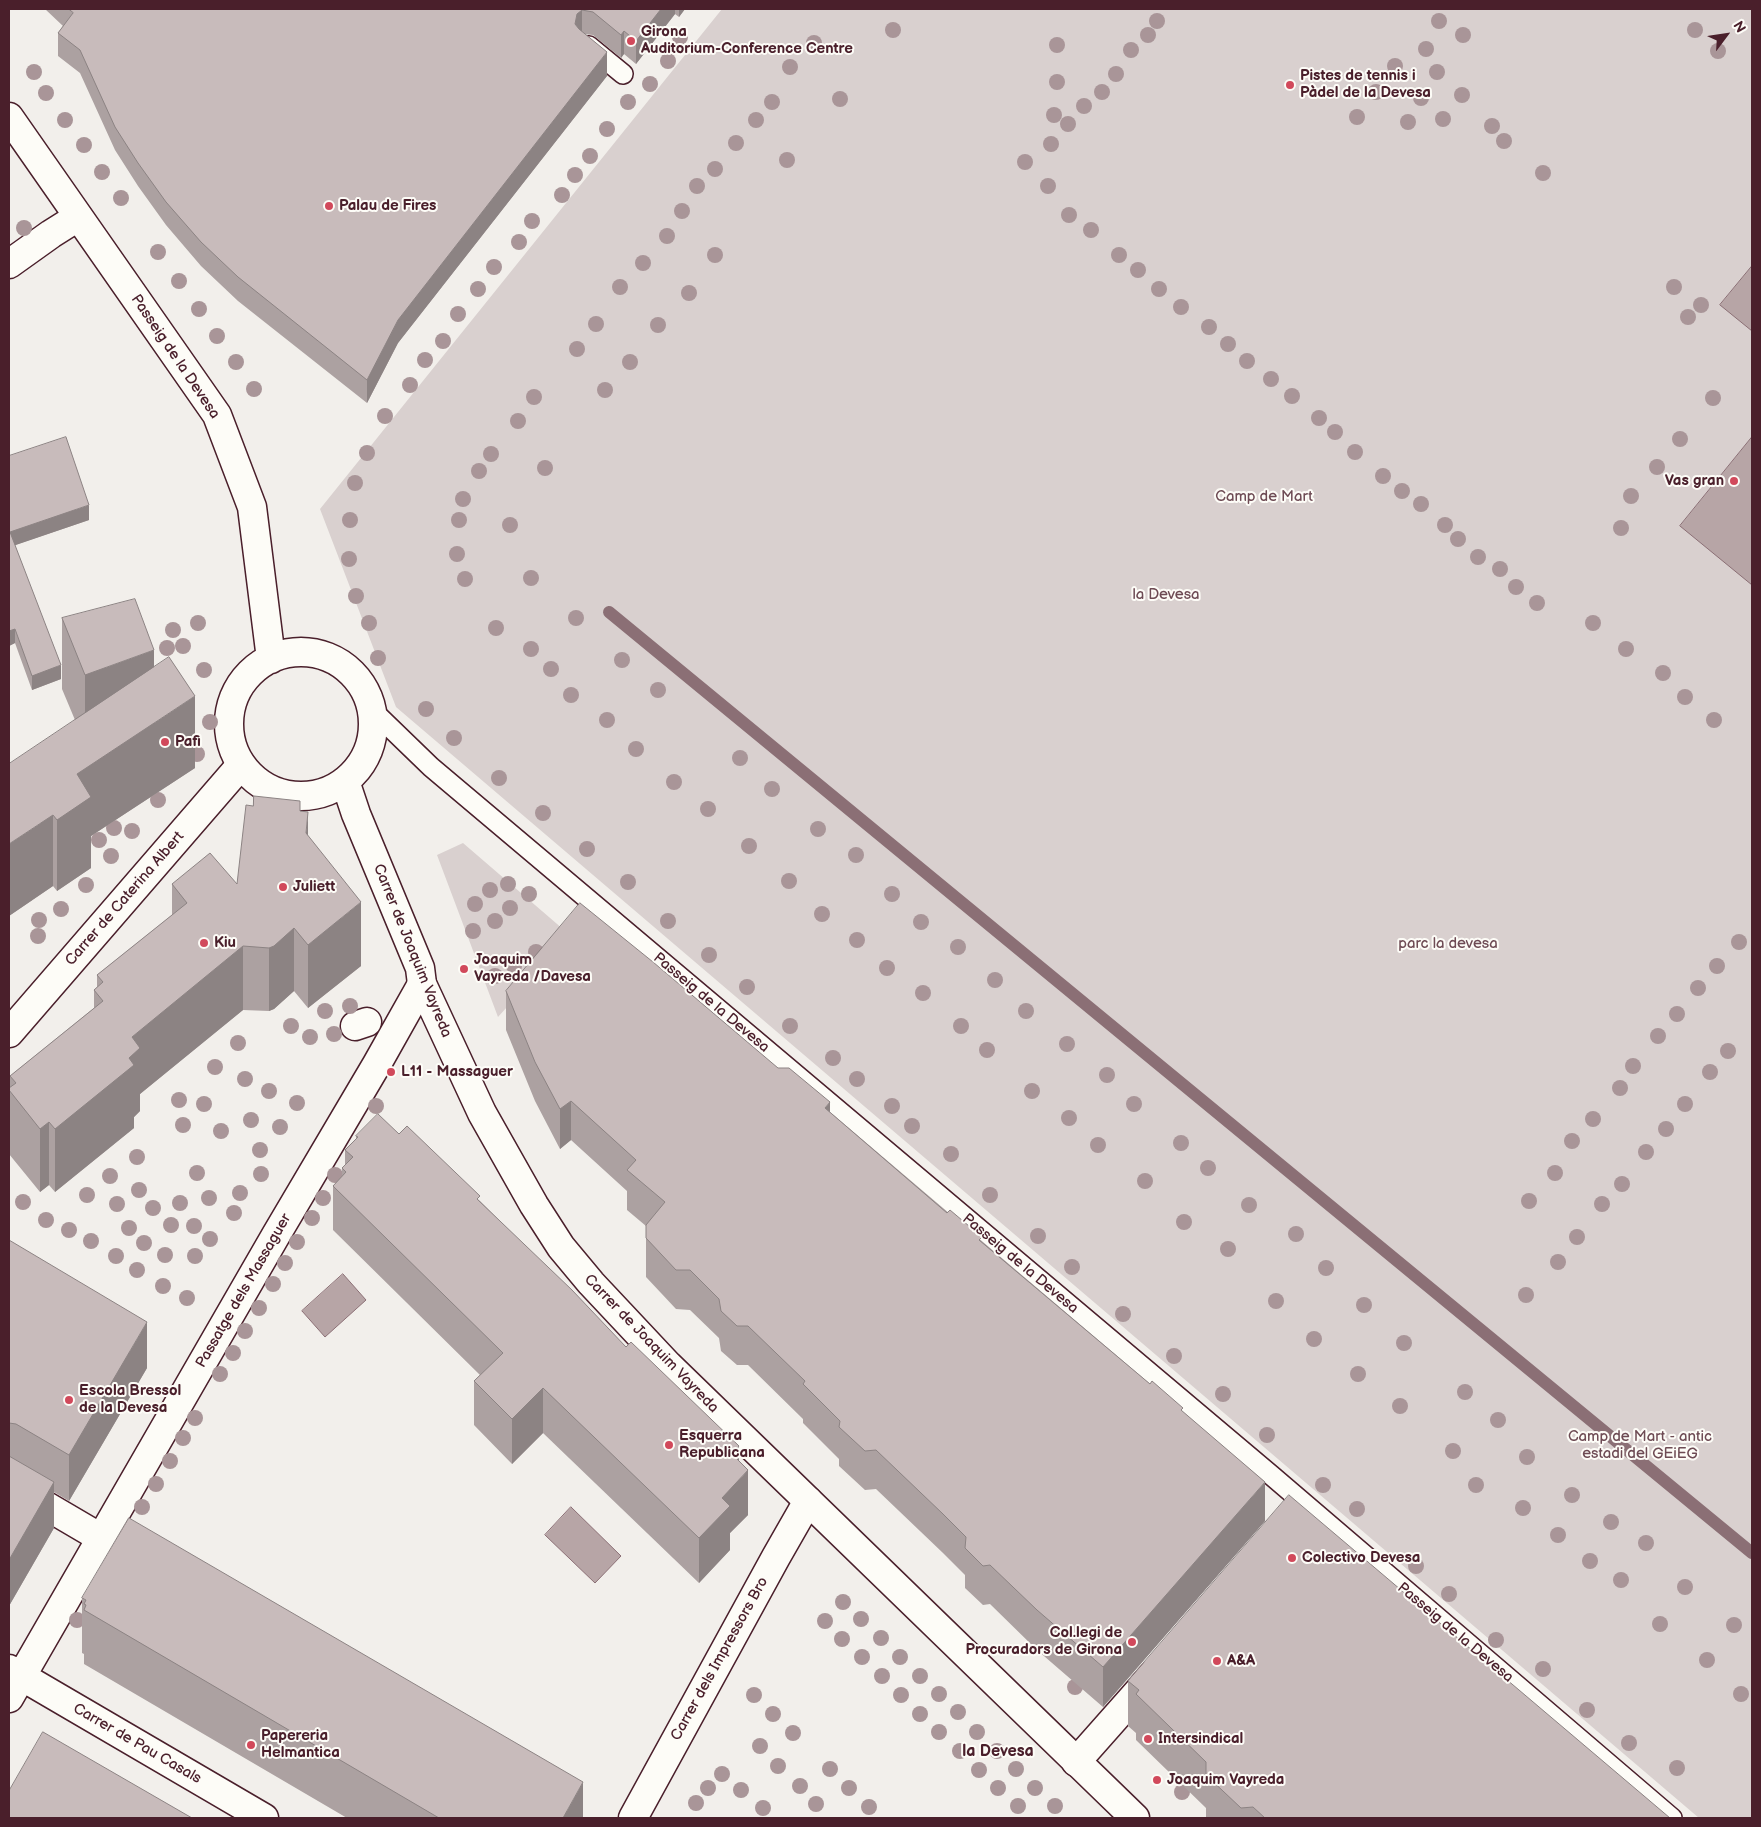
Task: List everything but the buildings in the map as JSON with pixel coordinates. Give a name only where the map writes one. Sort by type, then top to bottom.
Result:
[{"type":"street","name":"Passeig de la Devesa","points":[[9,117],[217,414],[252,507],[271,659]]},
{"type":"street","points":[[9,264],[51,234],[78,218]]},
{"type":"street","points":[[296,652],[313,653],[336,662],[352,673],[362,687],[370,708],[373,723],[371,739],[363,760],[345,781],[332,789],[313,795],[289,795],[263,786],[250,776],[235,756],[228,730],[230,712],[241,684],[256,668],[271,659],[296,652]]},
{"type":"street","name":"Carrer de Caterina Albert","points":[[9,1033],[241,765]]},
{"type":"street","name":"Carrer de Joaquim Vayreda","points":[[345,781],[356,814],[420,968],[422,984],[482,1113],[534,1205],[562,1247],[591,1283],[630,1326],[1135,1818]]},
{"type":"street","name":"Passatge dels Massaguer","points":[[13,1681],[101,1538],[378,1064],[422,984]]},
{"type":"street","points":[[9,1484],[101,1538]]},
{"type":"street","name":"Carrer dels Impressors Bro","points":[[633,1818],[808,1501]]},
{"type":"street","points":[[1076,1762],[1170,1655]]},
{"type":"street","name":"Carrer de Pau Casals","points":[[13,1681],[264,1818]]},
{"type":"lane","points":[[586,44],[623,74]]},
{"type":"lane","name":"Passeig de la Devesa","points":[[370,708],[431,767],[1294,1511],[1672,1818]]},
{"type":"green space","name":"la Devesa","points":[[722,9],[1752,9],[1752,1818],[1699,1818],[396,707],[320,509]]},
{"type":"green space","points":[[463,843],[571,936],[498,1017],[437,855]]},
{"type":"shaded area","points":[[1752,266],[1752,331],[1720,305]]},
{"type":"shaded area","name":"Vas gran","points":[[1752,437],[1752,585],[1680,526]]},
{"type":"shaded area","points":[[343,1274],[366,1300],[325,1337],[302,1311]]},
{"type":"shaded area","points":[[571,1507],[621,1556],[595,1583],[545,1535]]},
{"type":"waterway","points":[[609,612],[1752,1553]]},
{"type":"place","name":"Girona Auditorium-Conference Centre","points":[[631,41]]},
{"type":"place","name":"Pistes de tennis i Pàdel de la Devesa","points":[[1290,85]]},
{"type":"place","name":"Palau de Fires","points":[[329,206]]},
{"type":"place","name":"Vas gran","points":[[1734,481]]},
{"type":"place","name":"Pafi","points":[[165,742]]},
{"type":"place","name":"Juliett","points":[[283,887]]},
{"type":"place","name":"Kiu","points":[[204,943]]},
{"type":"place","name":"Joaquim Vayreda /Davesa","points":[[464,969]]},
{"type":"place","name":"L11 - Massaguer","points":[[391,1072]]},
{"type":"place","name":"Escola Bressol de la Devesa","points":[[69,1400]]},
{"type":"place","name":"Esquerra Republicana","points":[[669,1445]]},
{"type":"place","name":"Colectivo Devesa","points":[[1292,1558]]},
{"type":"place","name":"Col.legi de Procuradors de Girona","points":[[1132,1642]]},
{"type":"place","name":"A&A","points":[[1217,1661]]},
{"type":"place","name":"Intersindical","points":[[1148,1739]]},
{"type":"place","name":"Papereria Helmantica","points":[[251,1745]]},
{"type":"place","name":"Joaquim Vayreda","points":[[1157,1780]]},
{"type":"district","name":"la Devesa","points":[[998,1752]]},
{"type":"park label","name":"Camp de Mart","points":[[1264,497]]},
{"type":"park label","name":"parc la devesa","points":[[1448,944]]},
{"type":"park label","name":"Camp de Mart - antic estadi del GEiEG","points":[[1640,1446]]}]
